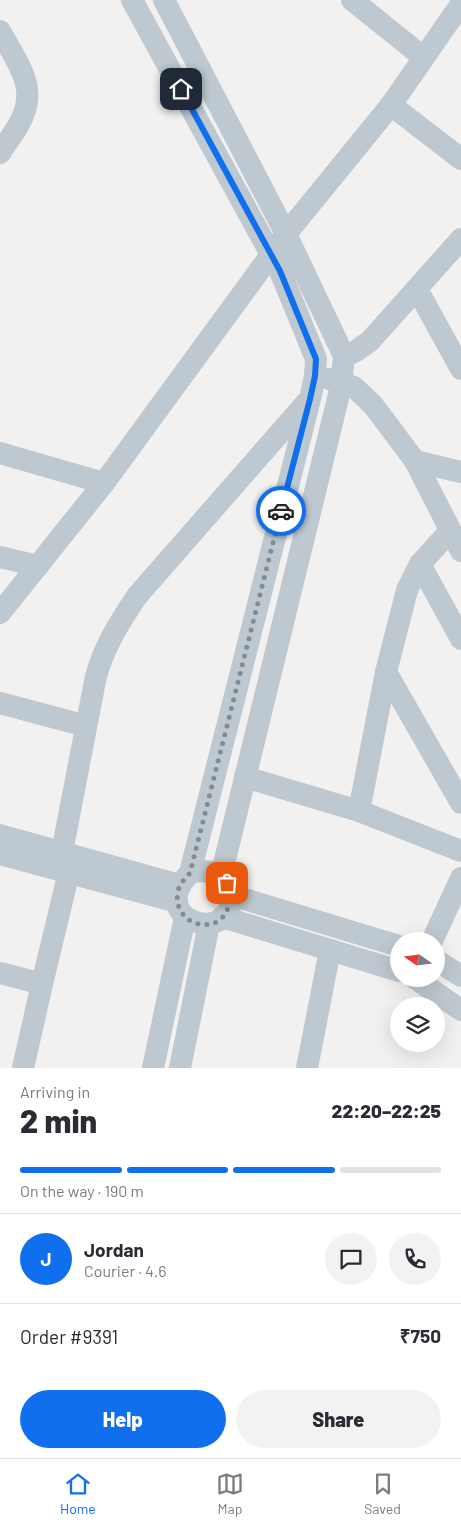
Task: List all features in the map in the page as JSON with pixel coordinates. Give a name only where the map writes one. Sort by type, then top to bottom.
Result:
[{"type":"street","points":[[132,0],[272,255],[316,359],[315,376],[310,399],[183,894],[154,1068]]},
{"type":"street","points":[[164,0],[286,234],[344,356],[342,382],[245,777],[226,886],[228,910],[216,920],[200,924],[192,922],[183,894]]},
{"type":"street","points":[[357,2],[424,57]]},
{"type":"street","points":[[0,613],[104,483],[286,234],[391,105],[461,4]]},
{"type":"street","points":[[0,31],[26,79],[29,96],[20,124],[0,153]]},
{"type":"street","points":[[391,105],[461,159]]},
{"type":"street","points":[[344,356],[356,351],[370,341],[461,239]]},
{"type":"street","points":[[417,289],[461,369]]},
{"type":"street","points":[[315,376],[342,382],[354,387],[373,405],[415,461],[461,551]]},
{"type":"street","points":[[23,1068],[66,862],[86,726],[102,654],[114,629],[137,596],[310,399]]},
{"type":"street","points":[[0,453],[104,483]]},
{"type":"street","points":[[415,461],[461,472]]},
{"type":"street","points":[[359,811],[386,672],[408,590],[420,564],[450,531]]},
{"type":"street","points":[[0,557],[38,566]]},
{"type":"street","points":[[420,564],[461,639]]},
{"type":"street","points":[[386,672],[461,803]]},
{"type":"street","points":[[0,703],[86,726]]},
{"type":"street","points":[[245,777],[359,811],[461,851]]},
{"type":"street","points":[[0,835],[66,862],[183,894]]},
{"type":"street","points":[[0,854],[66,862]]},
{"type":"street","points":[[183,894],[206,870],[214,872],[226,886],[390,943]]},
{"type":"street","points":[[436,932],[461,878]]},
{"type":"street","points":[[216,920],[330,950],[390,968]]},
{"type":"street","points":[[180,1068],[216,920]]},
{"type":"street","points":[[307,1068],[330,950]]},
{"type":"street","points":[[445,966],[461,976]]},
{"type":"street","points":[[0,973],[42,984]]},
{"type":"street","points":[[429,988],[461,1010]]},
{"type":"way so far","points":[[227,883],[231,897],[230,904],[224,916],[217,921],[209,924],[192,922],[180,910],[177,894],[183,880],[190,873],[281,511]]},
{"type":"route","points":[[181,89],[280,271],[316,359],[315,376],[310,399],[281,511]]}]
